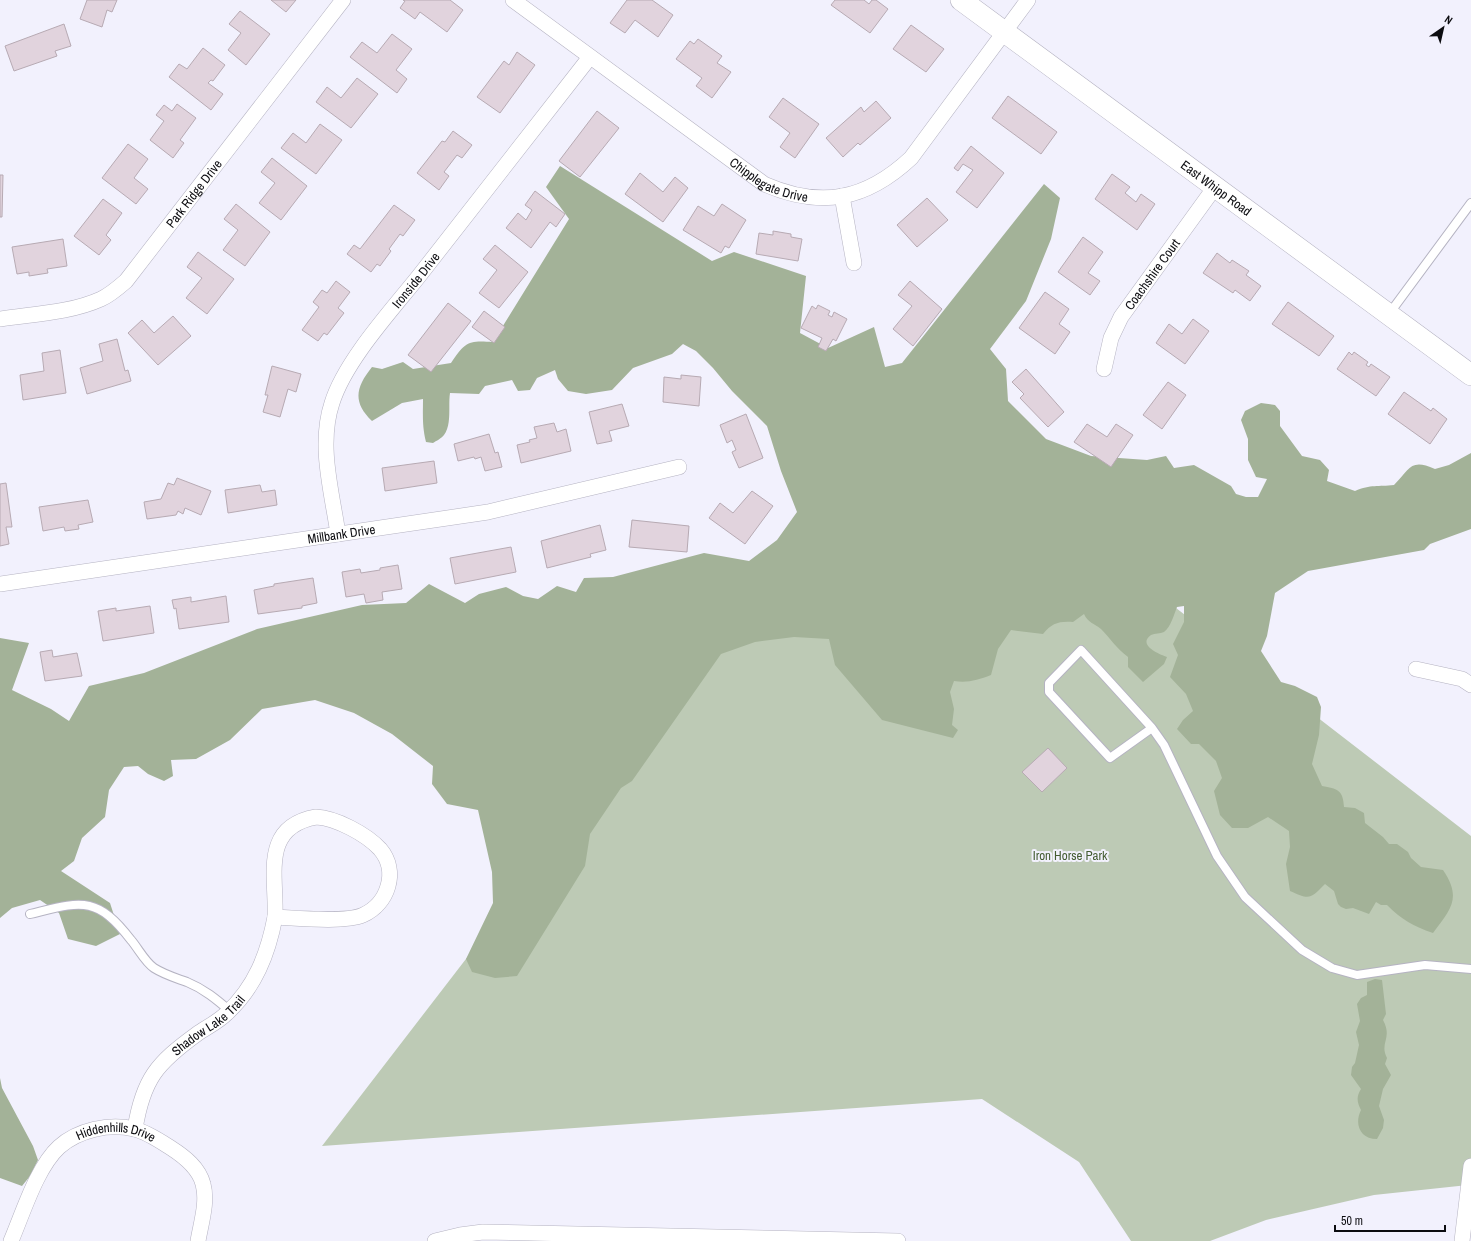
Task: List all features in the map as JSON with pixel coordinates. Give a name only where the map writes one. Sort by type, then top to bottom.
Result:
[{"type":"main road","name":"East Whipp Road","points":[[961,0],[1471,375]]},
{"type":"street","name":"Park Ridge Drive","points":[[0,319],[85,305],[101,299],[126,281],[343,0]]},
{"type":"street","name":"Chipplegate Drive","points":[[513,0],[764,184],[782,192],[807,198],[842,196],[876,185],[896,172],[911,158],[1028,0]]},
{"type":"street","name":"Ironside Drive","points":[[338,534],[327,458],[326,431],[338,386],[348,369],[388,315],[590,57]]},
{"type":"street","name":"Coachshire Court","points":[[1104,369],[1111,338],[1121,317],[1215,187]]},
{"type":"street","points":[[842,196],[854,263]]},
{"type":"street","name":"Millbank Drive","points":[[0,584],[488,512],[679,467]]},
{"type":"street","points":[[1416,669],[1462,678],[1471,685]]},
{"type":"street","name":"Shadow Lake Trail","points":[[135,1129],[139,1105],[145,1088],[160,1064],[177,1049],[212,1026],[230,1011],[253,982],[265,958],[275,918],[274,866],[278,843],[292,826],[305,819],[327,818],[342,823],[380,849],[387,863],[390,874],[388,887],[381,902],[371,911],[362,916],[349,919],[275,918]]},
{"type":"street","name":"Hiddenhills Drive","points":[[11,1241],[42,1169],[60,1147],[71,1138],[91,1130],[121,1127],[135,1129],[159,1140],[180,1154],[198,1172],[203,1182],[205,1197],[198,1241]]},
{"type":"street","points":[[1462,1241],[1471,1166]]},
{"type":"street","points":[[435,1241],[460,1235],[484,1232],[898,1241]]},
{"type":"lane","points":[[1388,314],[1471,203]]},
{"type":"lane","points":[[1152,728],[1110,758],[1049,692],[1049,683],[1081,650],[1152,728],[1164,745],[1217,856],[1245,897],[1302,950],[1332,968],[1357,975],[1425,966],[1471,969]]},
{"type":"lane","points":[[30,914],[75,903],[89,905],[108,915],[129,937],[152,967],[169,976],[188,982],[211,994],[230,1011]]},
{"type":"green space","points":[[560,166],[712,261],[734,252],[806,276],[800,333],[828,348],[874,327],[885,367],[902,363],[1044,184],[1060,198],[1051,239],[1026,301],[990,349],[1006,369],[1008,401],[1046,439],[1091,456],[1147,460],[1166,456],[1174,468],[1194,465],[1231,486],[1236,494],[1246,497],[1258,497],[1267,479],[1256,477],[1248,460],[1248,439],[1241,420],[1245,411],[1261,403],[1275,405],[1280,411],[1280,426],[1302,456],[1320,460],[1329,470],[1327,481],[1355,491],[1370,487],[1394,485],[1407,470],[1415,465],[1427,466],[1435,469],[1449,465],[1471,453],[1471,529],[1430,544],[1424,550],[1308,571],[1275,593],[1267,636],[1261,651],[1281,682],[1295,686],[1317,697],[1321,707],[1319,735],[1312,764],[1322,786],[1335,789],[1341,793],[1344,807],[1355,808],[1364,813],[1365,823],[1383,837],[1389,844],[1397,844],[1408,852],[1411,858],[1421,867],[1443,870],[1452,888],[1452,903],[1445,917],[1433,933],[1408,922],[1387,905],[1381,905],[1376,902],[1369,914],[1353,908],[1346,909],[1341,907],[1338,904],[1334,891],[1325,884],[1316,893],[1306,897],[1290,891],[1286,864],[1290,847],[1289,831],[1268,817],[1248,828],[1232,828],[1220,815],[1214,791],[1222,778],[1216,761],[1199,744],[1191,744],[1177,729],[1183,720],[1193,711],[1186,694],[1170,677],[1178,655],[1173,644],[1184,622],[1184,606],[1177,607],[1170,624],[1164,632],[1153,634],[1147,639],[1146,642],[1151,649],[1167,657],[1164,664],[1143,682],[1128,667],[1128,657],[1101,629],[1091,623],[1084,614],[1073,622],[1060,622],[1053,625],[1043,634],[1011,630],[998,649],[991,675],[973,681],[954,681],[950,692],[954,709],[952,725],[958,730],[953,738],[882,720],[835,665],[829,639],[794,637],[755,642],[721,654],[632,781],[621,788],[590,834],[585,866],[517,976],[495,978],[472,972],[466,959],[493,903],[492,872],[478,810],[447,804],[432,784],[433,766],[392,734],[354,713],[315,700],[262,709],[230,740],[196,759],[171,760],[173,776],[164,781],[148,774],[138,766],[124,767],[109,790],[105,817],[82,838],[74,861],[61,871],[110,903],[120,934],[96,946],[68,939],[59,913],[40,900],[12,908],[0,918],[0,638],[29,643],[12,690],[51,709],[69,721],[89,686],[144,673],[257,629],[362,605],[406,603],[429,584],[465,603],[479,594],[506,587],[523,596],[538,599],[557,586],[576,592],[584,578],[613,577],[704,553],[749,561],[777,540],[797,512],[781,471],[767,426],[732,391],[713,368],[696,351],[683,344],[672,354],[633,368],[612,390],[586,394],[568,391],[558,379],[555,370],[537,378],[530,390],[518,391],[512,380],[485,386],[479,394],[450,393],[448,426],[443,436],[433,443],[426,442],[423,425],[423,399],[402,403],[372,421],[361,407],[358,394],[362,381],[372,367],[382,369],[403,362],[413,369],[451,363],[464,347],[472,342],[493,342],[569,219],[546,187]]},
{"type":"green space","name":"Iron Horse Park","points":[[1145,584],[1471,836],[1471,1166],[1468,1185],[1374,1195],[1266,1220],[1210,1241],[1131,1241],[1079,1162],[982,1099],[322,1146],[716,634]]},
{"type":"green space","points":[[1375,979],[1382,980],[1386,1014],[1383,1020],[1387,1032],[1384,1048],[1387,1058],[1385,1064],[1391,1075],[1383,1089],[1379,1106],[1384,1120],[1383,1128],[1377,1139],[1366,1136],[1360,1130],[1358,1120],[1361,1110],[1358,1095],[1361,1089],[1351,1075],[1359,1045],[1356,1032],[1360,1021],[1357,1004],[1361,998],[1367,995],[1367,982]]},
{"type":"green space","points":[[0,1078],[2,1088],[33,1146],[38,1160],[30,1176],[22,1186],[0,1178]]},
{"type":"building","points":[[87,0],[117,0],[112,12],[107,10],[102,27],[80,19]]},
{"type":"building","points":[[271,0],[296,0],[286,12]]},
{"type":"building","points":[[403,0],[450,0],[463,10],[447,32],[420,12],[415,19],[400,8],[405,1]]},
{"type":"building","points":[[627,0],[652,0],[673,15],[658,37],[635,20],[625,33],[610,23]]},
{"type":"building","points":[[835,0],[864,0],[869,4],[872,0],[876,0],[888,9],[870,33],[831,5]]},
{"type":"building","points":[[240,11],[270,34],[246,65],[228,50],[241,33],[229,24]]},
{"type":"building","points":[[64,24],[71,46],[55,51],[57,56],[14,71],[5,46]]},
{"type":"building","points":[[911,25],[944,49],[926,72],[893,49]]},
{"type":"building","points":[[392,34],[412,49],[396,70],[407,79],[397,93],[350,57],[362,42],[377,53]]},
{"type":"building","points":[[698,39],[722,56],[717,63],[731,72],[712,98],[696,86],[702,78],[676,59],[690,41],[694,44]]},
{"type":"building","points":[[203,48],[225,65],[213,81],[211,80],[208,83],[223,94],[211,110],[169,77],[179,64],[187,69]]},
{"type":"building","points":[[517,52],[535,65],[500,113],[477,97],[504,61],[509,65]]},
{"type":"building","points":[[357,78],[378,94],[351,128],[316,102],[327,87],[341,98]]},
{"type":"building","points":[[1008,96],[1057,132],[1041,154],[992,118]]},
{"type":"building","points":[[783,98],[819,124],[795,158],[780,147],[790,133],[769,117]]},
{"type":"building","points":[[876,101],[891,118],[860,145],[858,143],[843,157],[826,138],[861,107],[864,112]]},
{"type":"building","points":[[177,104],[196,118],[180,140],[184,143],[173,158],[150,140],[164,121],[156,115],[164,105],[172,111]]},
{"type":"building","points":[[597,111],[619,128],[580,177],[559,161]]},
{"type":"building","points":[[320,124],[342,140],[316,174],[281,148],[293,133],[306,143]]},
{"type":"building","points":[[453,131],[472,145],[462,158],[457,155],[444,172],[449,176],[439,190],[417,173],[442,141],[445,142]]},
{"type":"building","points":[[128,144],[148,159],[134,178],[148,189],[136,204],[102,178]]},
{"type":"building","points":[[971,146],[1004,173],[977,208],[956,192],[973,170],[963,164],[958,171],[954,168]]},
{"type":"building","points":[[272,158],[307,186],[281,220],[259,203],[275,183],[261,172]]},
{"type":"building","points":[[640,173],[663,192],[675,177],[688,188],[663,222],[625,194]]},
{"type":"building","points":[[1112,174],[1130,187],[1125,193],[1136,202],[1141,194],[1155,204],[1137,230],[1095,199]]},
{"type":"building","points":[[0,175],[3,175],[2,217],[0,217]]},
{"type":"building","points":[[535,191],[565,214],[556,227],[550,222],[531,248],[506,228],[518,213],[526,220],[532,210],[525,205]]},
{"type":"building","points":[[927,198],[948,220],[917,247],[897,225]]},
{"type":"building","points":[[103,199],[122,213],[106,235],[111,240],[99,255],[74,236]]},
{"type":"building","points":[[236,204],[270,232],[245,266],[223,250],[238,230],[224,219]]},
{"type":"building","points":[[722,204],[746,220],[729,248],[725,246],[721,253],[683,230],[698,206],[714,216]]},
{"type":"building","points":[[394,205],[415,220],[403,236],[400,234],[389,249],[391,251],[380,266],[377,264],[371,272],[347,254],[354,245],[360,249]]},
{"type":"building","points":[[773,231],[791,234],[791,237],[802,239],[798,261],[756,254],[759,233],[773,235]]},
{"type":"building","points":[[1083,237],[1103,252],[1088,273],[1100,281],[1090,295],[1058,272]]},
{"type":"building","points":[[63,239],[67,266],[47,269],[48,273],[29,276],[29,272],[17,274],[12,247]]},
{"type":"building","points":[[495,245],[528,272],[499,308],[479,293],[497,270],[483,259]]},
{"type":"building","points":[[198,252],[234,279],[207,314],[186,298],[202,278],[187,267]]},
{"type":"building","points":[[1217,253],[1230,263],[1232,260],[1249,271],[1246,275],[1261,286],[1250,301],[1235,290],[1233,293],[1203,273]]},
{"type":"building","points":[[336,281],[350,292],[338,308],[344,313],[327,335],[324,333],[318,341],[302,330],[319,307],[313,302],[322,290],[327,293]]},
{"type":"building","points":[[910,281],[942,309],[913,346],[893,329],[912,306],[898,295]]},
{"type":"building","points":[[1045,292],[1069,309],[1059,324],[1070,332],[1055,354],[1019,328]]},
{"type":"building","points":[[1288,302],[1334,336],[1319,356],[1272,324]]},
{"type":"building","points":[[448,303],[471,321],[431,372],[408,355]]},
{"type":"building","points":[[818,305],[830,311],[828,315],[832,317],[834,312],[847,319],[836,341],[833,339],[826,351],[818,347],[822,338],[801,328],[812,306],[816,309]]},
{"type":"building","points":[[484,311],[505,327],[494,343],[472,327]]},
{"type":"building","points":[[173,316],[191,336],[158,365],[128,333],[142,320],[154,333]]},
{"type":"building","points":[[1193,319],[1209,331],[1185,364],[1156,343],[1169,324],[1182,334]]},
{"type":"building","points":[[117,339],[125,371],[128,370],[131,381],[87,394],[80,368],[103,361],[99,344]]},
{"type":"building","points":[[60,350],[66,393],[23,400],[20,375],[44,371],[42,353]]},
{"type":"building","points":[[1349,352],[1352,355],[1354,352],[1368,362],[1366,365],[1369,367],[1371,364],[1390,377],[1376,396],[1337,369]]},
{"type":"building","points":[[272,366],[301,374],[296,392],[288,389],[280,417],[263,412],[268,395],[265,395]]},
{"type":"building","points":[[1026,369],[1064,412],[1048,427],[1020,398],[1024,394],[1012,382]]},
{"type":"building","points":[[681,375],[701,377],[699,406],[663,402],[664,377],[681,379]]},
{"type":"building","points":[[1168,382],[1186,395],[1162,429],[1143,415]]},
{"type":"building","points":[[1404,392],[1431,411],[1433,408],[1447,419],[1430,444],[1388,414]]},
{"type":"building","points":[[622,404],[629,426],[609,431],[612,441],[597,444],[589,412]]},
{"type":"building","points":[[746,414],[763,458],[739,468],[732,452],[736,450],[732,440],[727,443],[720,425]]},
{"type":"building","points":[[554,423],[557,432],[566,429],[571,451],[521,463],[517,445],[530,442],[529,440],[537,438],[534,427]]},
{"type":"building","points":[[1087,424],[1107,437],[1116,424],[1133,435],[1111,467],[1074,442]]},
{"type":"building","points":[[489,434],[495,453],[498,452],[502,467],[485,471],[481,457],[458,461],[454,444]]},
{"type":"building","points":[[434,461],[437,483],[385,491],[382,468]]},
{"type":"building","points":[[177,478],[211,491],[201,515],[185,508],[183,514],[178,511],[176,515],[147,519],[144,502],[161,499],[168,483],[174,485]]},
{"type":"building","points":[[6,483],[12,527],[6,527],[9,544],[0,546],[0,484]]},
{"type":"building","points":[[260,485],[262,492],[275,490],[277,505],[228,513],[225,490]]},
{"type":"building","points":[[752,491],[773,506],[745,544],[709,518],[720,503],[733,513]]},
{"type":"building","points":[[88,500],[93,522],[78,525],[79,529],[65,531],[64,527],[43,531],[39,507]]},
{"type":"building","points":[[632,520],[689,526],[687,552],[629,547]]},
{"type":"building","points":[[600,525],[606,550],[590,554],[591,557],[547,568],[541,541]]},
{"type":"building","points":[[511,547],[516,572],[455,584],[450,558]]},
{"type":"building","points":[[398,565],[402,589],[382,592],[383,600],[366,603],[364,594],[346,597],[342,572],[360,569],[361,573]]},
{"type":"building","points":[[313,578],[317,603],[302,606],[302,608],[258,614],[254,590],[274,586],[274,584]]},
{"type":"building","points":[[226,596],[229,622],[179,629],[176,608],[174,609],[172,600],[191,597],[191,602]]},
{"type":"building","points":[[150,606],[154,633],[103,641],[98,611],[116,608],[116,611]]},
{"type":"building","points":[[52,650],[53,657],[77,653],[82,676],[45,681],[40,652]]},
{"type":"building","points":[[1048,748],[1067,768],[1042,792],[1022,772]]}]
